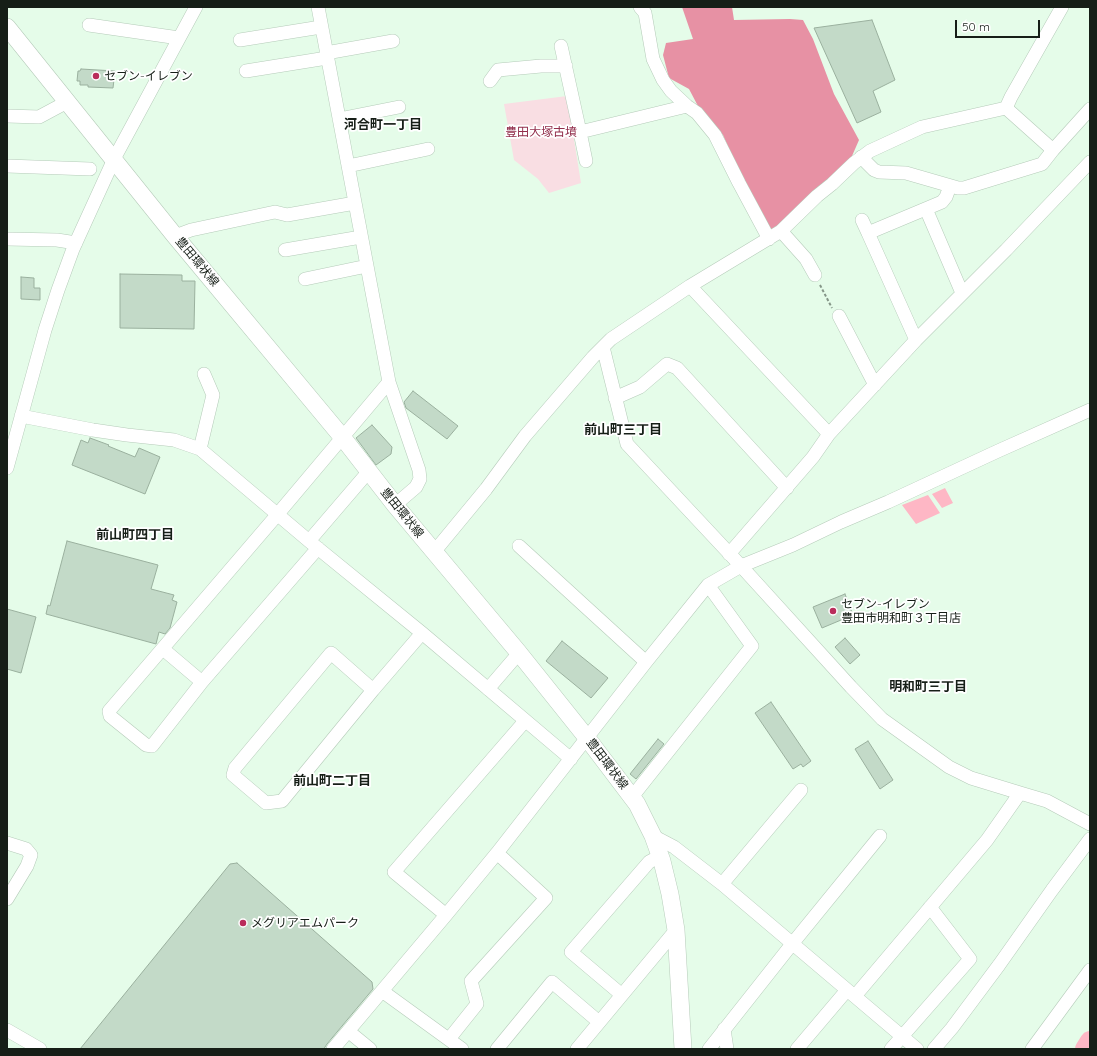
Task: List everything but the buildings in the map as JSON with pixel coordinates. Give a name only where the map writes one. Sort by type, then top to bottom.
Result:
[{"type":"main road","name":"豊田環状線","points":[[7,27],[175,236],[343,438],[395,505],[519,654],[587,738],[637,804],[653,836],[670,894],[676,930],[683,1049]]},
{"type":"street","points":[[7,468],[48,318],[76,243],[114,159],[196,7]]},
{"type":"street","points":[[318,7],[389,382],[419,470],[420,479],[416,487],[395,505]]},
{"type":"street","points":[[640,7],[645,12],[653,59],[663,80],[671,91],[687,106],[697,112],[715,135],[769,239]]},
{"type":"street","points":[[434,552],[486,489],[525,436],[602,347],[611,339],[690,286],[781,231],[817,196],[861,157],[922,127],[1006,108],[1062,7]]},
{"type":"street","points":[[89,25],[179,38]]},
{"type":"street","points":[[240,40],[321,27]]},
{"type":"street","points":[[246,72],[393,42]]},
{"type":"street","points":[[561,46],[586,161]]},
{"type":"street","points":[[490,81],[498,70],[541,66],[566,66]]},
{"type":"street","points":[[7,116],[39,117],[67,102]]},
{"type":"street","points":[[580,132],[687,106]]},
{"type":"street","points":[[339,120],[399,107]]},
{"type":"street","points":[[1006,108],[1053,150]]},
{"type":"street","points":[[861,157],[874,170],[879,172],[906,173],[950,186],[964,188],[1042,164],[1090,109]]},
{"type":"street","points":[[348,166],[428,150]]},
{"type":"street","points":[[728,554],[813,458],[828,434],[916,340],[1006,250],[1090,162]]},
{"type":"street","points":[[7,166],[90,169]]},
{"type":"street","points":[[868,233],[942,202],[946,197],[950,186]]},
{"type":"street","points":[[175,236],[192,230],[275,212],[287,215],[355,203]]},
{"type":"street","points":[[926,209],[962,293]]},
{"type":"street","points":[[862,220],[916,340]]},
{"type":"street","points":[[781,231],[806,258],[815,275]]},
{"type":"street","points":[[285,250],[361,237]]},
{"type":"street","points":[[7,239],[57,240],[76,243]]},
{"type":"street","points":[[305,279],[367,266]]},
{"type":"street","points":[[690,286],[828,434]]},
{"type":"street","points":[[839,316],[875,385]]},
{"type":"street","points":[[602,347],[627,444],[882,719],[949,767],[971,778],[1047,801],[1090,824]]},
{"type":"street","points":[[615,398],[640,387],[667,364],[677,368],[787,488]]},
{"type":"street","points":[[200,449],[213,395],[204,374]]},
{"type":"street","points":[[369,471],[313,545],[152,746],[146,745],[110,716],[109,711],[343,438],[389,382]]},
{"type":"street","points":[[333,1049],[497,853],[708,585],[741,566],[793,545],[1090,410]]},
{"type":"street","points":[[21,416],[106,432],[174,440],[200,449],[277,515],[422,633],[524,721],[571,759]]},
{"type":"street","points":[[519,546],[646,662]]},
{"type":"street","points":[[632,797],[752,646],[708,585]]},
{"type":"street","points":[[373,690],[331,653],[235,768],[233,775],[266,804],[282,801],[422,633]]},
{"type":"street","points":[[163,648],[202,682]]},
{"type":"street","points":[[488,689],[519,654]]},
{"type":"street","points":[[446,915],[394,872],[524,721]]},
{"type":"street","points":[[722,884],[802,790]]},
{"type":"street","points":[[797,1049],[930,907],[987,840],[1020,793]]},
{"type":"street","points":[[653,836],[674,847],[722,884],[917,1049]]},
{"type":"street","points":[[708,1049],[880,836]]},
{"type":"street","points":[[7,844],[26,849],[31,855],[27,866],[7,899]]},
{"type":"street","points":[[934,1049],[1000,965],[1052,890],[1088,848]]},
{"type":"street","points":[[449,1039],[477,1004],[471,982],[546,898],[497,853]]},
{"type":"street","points":[[622,995],[571,952],[648,862],[660,856]]},
{"type":"street","points":[[891,1049],[970,959],[930,907]]},
{"type":"street","points":[[577,1049],[676,930]]},
{"type":"street","points":[[1032,1049],[1090,970]]},
{"type":"street","points":[[497,1049],[552,982],[598,1022]]},
{"type":"street","points":[[382,991],[462,1049]]},
{"type":"street","points":[[724,1029],[727,1049]]},
{"type":"street","points":[[7,1030],[40,1049]]},
{"type":"street","points":[[348,1032],[370,1049]]},
{"type":"path","points":[[815,275],[833,311],[839,316]]},
{"type":"green space","name":"豊田大塚古墳","points":[[567,96],[581,183],[549,193],[538,179],[514,160],[504,104]]},
{"type":"shaded area","points":[[682,7],[732,7],[734,20],[803,20],[813,39],[834,94],[859,140],[852,156],[781,231],[769,229],[744,184],[723,135],[699,108],[689,89],[669,78],[663,55],[666,43],[693,39]]},
{"type":"shaded area","points":[[945,488],[953,503],[942,508],[932,494]]},
{"type":"shaded area","points":[[928,495],[940,513],[916,524],[902,505]]},
{"type":"waterway","points":[[1085,1049],[1090,1041]]},
{"type":"place","name":"セブン-イレブン","points":[[96,76]]},
{"type":"place","name":"セブン-イレブン 豊田市明和町３丁目店","points":[[833,611]]},
{"type":"place","name":"メグリアエムパーク","points":[[243,923]]},
{"type":"district","name":"河合町一丁目","points":[[383,125]]},
{"type":"district","name":"前山町三丁目","points":[[623,430]]},
{"type":"district","name":"前山町四丁目","points":[[135,535]]},
{"type":"district","name":"明和町三丁目","points":[[928,687]]},
{"type":"district","name":"前山町二丁目","points":[[332,781]]}]
